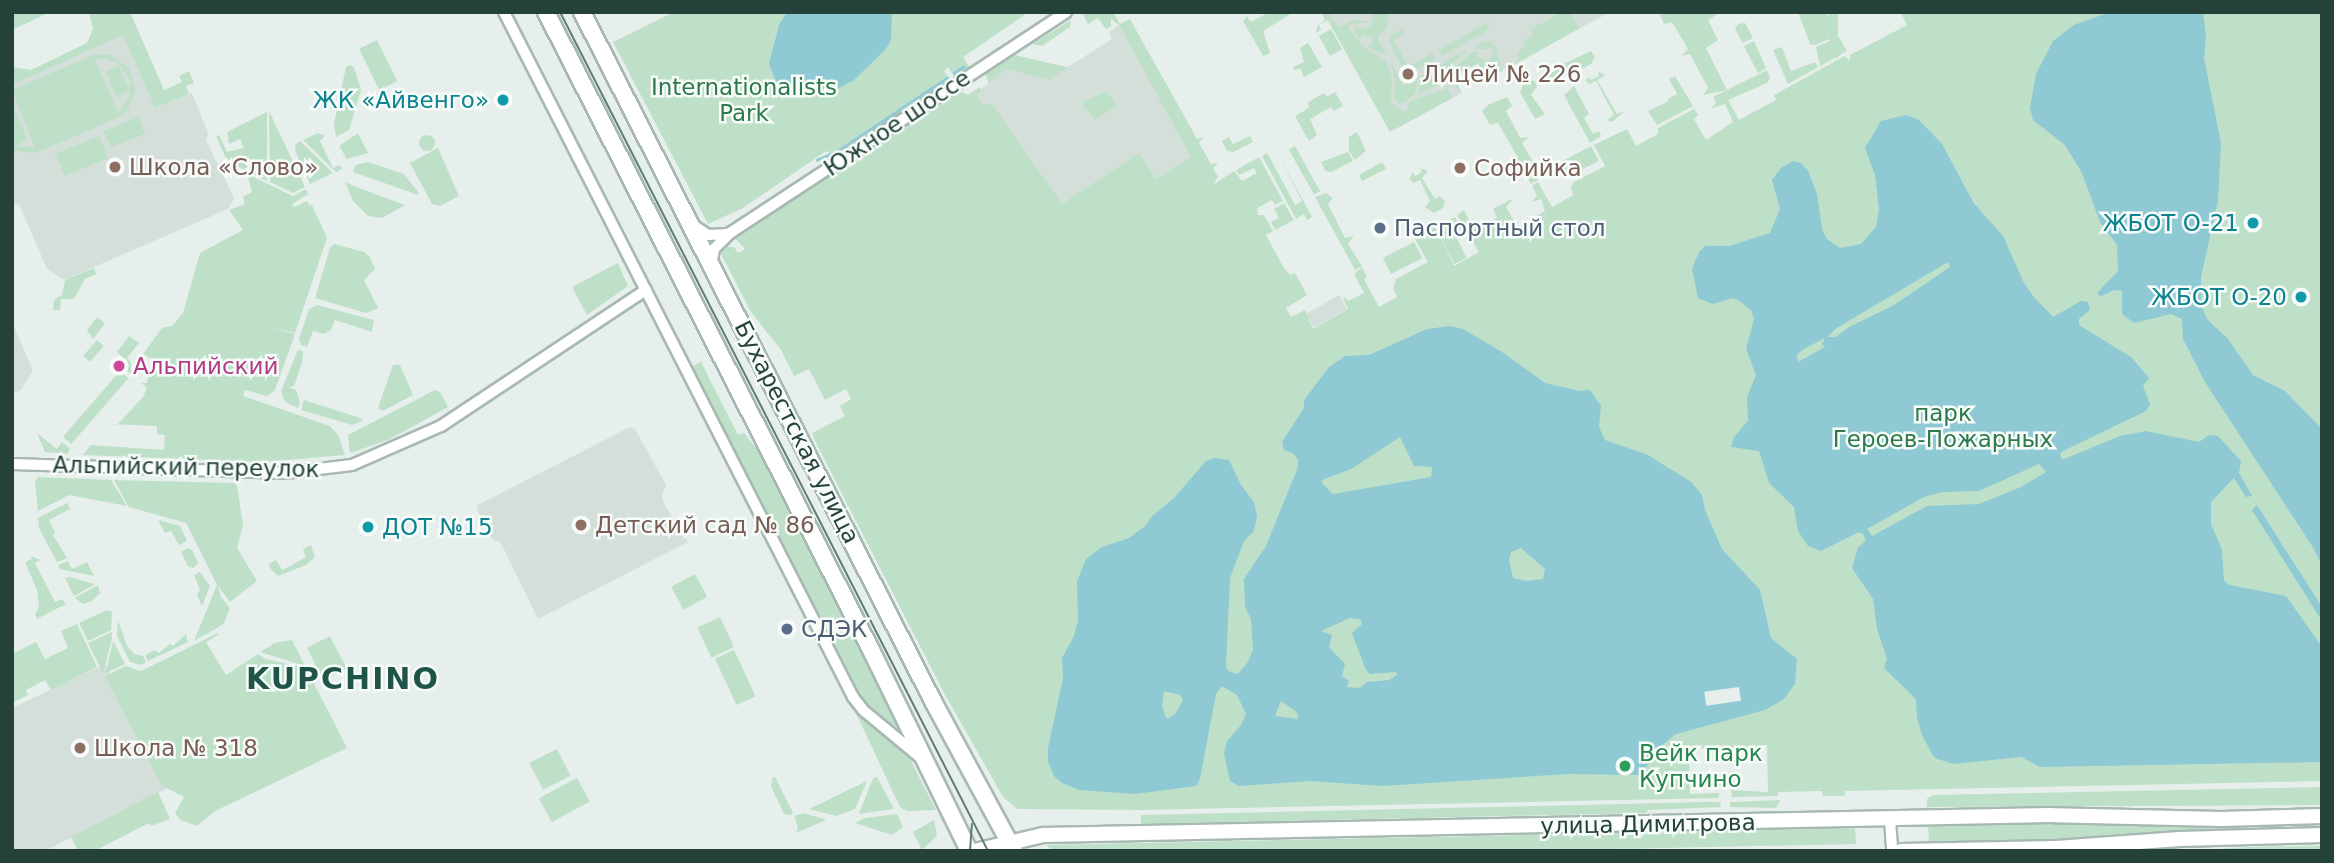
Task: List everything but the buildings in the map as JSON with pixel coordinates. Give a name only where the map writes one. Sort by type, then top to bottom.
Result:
[{"type":"main road","name":"Бухарестская улица","points":[[546,12],[878,663],[969,851]]},
{"type":"main road","name":"Бухарестская улица","points":[[582,12],[934,703],[1011,846]]},
{"type":"street","name":"Бухарестская улица","points":[[504,12],[853,696],[863,710],[923,759]]},
{"type":"street","name":"Южное шоссе","points":[[711,265],[713,249],[728,234],[1066,12]]},
{"type":"street","points":[[687,218],[708,235],[728,234]]},
{"type":"street","name":"Альпийский переулок","points":[[12,464],[286,473],[352,465],[441,426],[646,290]]},
{"type":"street","name":"улица Димитрова","points":[[975,851],[1011,846],[1043,835],[2049,815],[2198,818],[2322,816]]},
{"type":"street","points":[[1890,819],[1892,851]]},
{"type":"street","points":[[1901,851],[2056,848],[2194,838],[2322,835]]},
{"type":"shaded area","name":"Лицей № 226","points":[[1324,12],[1610,12],[1486,79],[1479,63],[1453,77],[1462,93],[1390,132]]},
{"type":"shaded area","points":[[1119,25],[1192,157],[1140,189],[1052,219],[972,96],[1006,69],[1049,79],[1112,39],[1109,32]]},
{"type":"shaded area","name":"Школа «Слово»","points":[[123,34],[155,108],[192,93],[208,133],[206,140],[234,198],[228,209],[64,280],[47,269],[19,204],[14,205],[12,200],[12,85]]},
{"type":"shaded area","points":[[1339,295],[1347,309],[1314,328],[1306,314]]},
{"type":"shaded area","points":[[12,322],[33,371],[21,390],[12,394]]},
{"type":"shaded area","name":"Детский сад № 86","points":[[630,427],[635,429],[666,485],[662,495],[664,504],[688,542],[538,619],[501,543],[492,539],[477,510],[478,505]]},
{"type":"shaded area","name":"Школа № 318","points":[[105,664],[168,788],[45,851],[12,851],[12,708]]},
{"type":"green space","points":[[89,12],[130,12],[164,90],[182,82],[179,76],[189,71],[194,83],[186,86],[189,94],[155,108],[123,35],[12,85],[12,67],[31,70],[87,43],[93,29]]},
{"type":"green space","name":"Internationalists Park","points":[[674,12],[1029,12],[963,57],[970,68],[955,78],[948,67],[944,71],[950,81],[837,157],[826,151],[743,208],[708,224],[613,42]]},
{"type":"green space","name":"парк Героев-Пожарных","points":[[1082,12],[1113,12],[1120,24],[1130,19],[1197,139],[1204,137],[1199,143],[1211,164],[1218,163],[1213,168],[1218,177],[1213,185],[1234,171],[1242,181],[1257,173],[1254,168],[1239,175],[1236,170],[1259,157],[1283,201],[1275,205],[1272,200],[1257,208],[1258,215],[1264,215],[1273,231],[1266,235],[1284,268],[1290,275],[1295,273],[1307,295],[1286,308],[1291,317],[1305,310],[1313,329],[1348,309],[1343,298],[1348,301],[1364,293],[1354,274],[1362,267],[1367,277],[1364,279],[1379,307],[1397,297],[1393,289],[1396,279],[1428,262],[1415,239],[1435,226],[1454,266],[1479,252],[1457,215],[1464,210],[1473,228],[1480,227],[1497,218],[1493,209],[1514,198],[1506,207],[1518,228],[1545,211],[1541,199],[1531,202],[1537,196],[1532,186],[1538,182],[1552,207],[1573,195],[1571,187],[1574,182],[1605,166],[1594,145],[1627,129],[1636,146],[1658,134],[1658,128],[1694,109],[1698,115],[1694,119],[1706,140],[1733,122],[1725,104],[1711,109],[1716,103],[1713,97],[1767,70],[1770,78],[1767,83],[1728,100],[1739,120],[1776,100],[1774,95],[1845,56],[1850,61],[1850,55],[1907,25],[1900,12],[2322,12],[2322,781],[1845,791],[1845,796],[1823,796],[1822,791],[1778,792],[1778,796],[1732,797],[1731,790],[1768,792],[1767,747],[1689,748],[1690,794],[1720,793],[1718,798],[1140,810],[1017,809],[1003,797],[944,693],[814,439],[812,433],[845,416],[840,406],[851,399],[846,389],[825,400],[809,369],[794,376],[781,350],[751,312],[721,254],[727,247],[734,247],[738,253],[745,249],[734,237],[957,90],[968,95],[980,87],[981,92],[977,95],[983,105],[992,104],[1062,204],[1139,153],[1156,179],[1191,157],[1119,25],[1111,19],[1111,26],[1106,29],[1098,18],[1088,24]]},
{"type":"green space","points":[[1269,12],[1292,13],[1263,31],[1270,53],[1263,56],[1243,21],[1247,16],[1251,22]]},
{"type":"green space","points":[[1321,12],[1331,12],[1330,17],[1340,27],[1353,20],[1370,22],[1350,25],[1349,29],[1363,46],[1386,62],[1392,77],[1391,103],[1402,111],[1406,111],[1410,102],[1445,89],[1454,69],[1471,53],[1478,51],[1477,57],[1489,61],[1494,49],[1475,49],[1482,42],[1489,41],[1495,45],[1502,71],[1486,79],[1478,63],[1453,77],[1462,93],[1453,84],[1447,88],[1452,98],[1390,132],[1328,20],[1319,25],[1321,30],[1316,33],[1317,26],[1325,20]]},
{"type":"green space","points":[[1373,12],[1385,12],[1388,16],[1387,28],[1377,37],[1387,56],[1366,46],[1373,44],[1372,38],[1363,35],[1360,40],[1354,32],[1355,28],[1364,29],[1372,25]]},
{"type":"green space","points":[[1562,12],[1571,14],[1580,28],[1514,65],[1519,58],[1516,53],[1526,46],[1523,41],[1533,35],[1531,29]]},
{"type":"green space","points":[[1721,12],[1708,20],[1718,40],[1706,48],[1727,90],[1703,95],[1708,88],[1690,54],[1681,56],[1688,49],[1672,22],[1664,24],[1659,13]]},
{"type":"green space","points":[[1798,12],[1826,12],[1838,35],[1815,45],[1810,44]]},
{"type":"green space","points":[[1829,12],[1838,12],[1838,58],[1829,58]]},
{"type":"green space","points":[[12,13],[48,13],[12,30]]},
{"type":"green space","points":[[1071,20],[1070,27],[1042,46],[1032,44]]},
{"type":"green space","points":[[1490,21],[1487,31],[1442,56],[1439,50]]},
{"type":"green space","points":[[1745,23],[1753,38],[1743,43],[1735,29],[1738,24]]},
{"type":"green space","points":[[1331,29],[1342,49],[1330,56],[1319,36]]},
{"type":"green space","points":[[1401,29],[1405,34],[1394,40],[1408,66],[1433,53],[1437,59],[1414,71],[1404,70],[1389,42],[1392,35]]},
{"type":"green space","points":[[1839,37],[1847,51],[1820,66],[1816,47]]},
{"type":"green space","points":[[377,40],[397,81],[379,90],[359,49]]},
{"type":"green space","points":[[1754,41],[1766,68],[1758,73],[1744,46]]},
{"type":"green space","points":[[1308,43],[1322,67],[1304,77],[1300,68],[1295,70],[1293,67],[1304,62],[1300,48]]},
{"type":"green space","points":[[1782,47],[1791,71],[1815,62],[1818,67],[1788,84],[1773,50]]},
{"type":"green space","points":[[1468,49],[1445,72],[1439,85],[1419,94],[1421,75]]},
{"type":"green space","points":[[1591,51],[1595,57],[1591,64],[1582,69],[1580,65],[1565,73],[1561,65]]},
{"type":"green space","points":[[93,55],[111,55],[129,68],[136,89],[128,109],[120,117],[36,153],[12,150],[13,105],[27,140],[15,146],[35,148],[12,90]],"holes":[[[105,58],[119,64],[130,80],[129,98],[118,112],[95,60]]]},
{"type":"green space","points":[[1015,55],[1067,68],[1049,80],[1006,69],[989,83],[985,74]]},
{"type":"green space","points":[[1390,61],[1403,85],[1419,76],[1415,94],[1404,103],[1399,103],[1394,98],[1395,78]]},
{"type":"green space","points":[[119,66],[129,91],[116,96],[106,71]]},
{"type":"green space","points":[[1559,66],[1563,73],[1539,84],[1536,78]]},
{"type":"green space","points":[[346,67],[354,67],[361,90],[349,130],[336,137],[334,124]]},
{"type":"green space","points":[[1598,71],[1605,75],[1597,80],[1617,114],[1625,111],[1612,122],[1607,120],[1614,115],[1596,81],[1589,84],[1586,81],[1588,77],[1591,80],[1599,76]]},
{"type":"green space","points":[[1675,76],[1693,106],[1657,125],[1648,111],[1677,94],[1669,79]]},
{"type":"green space","points":[[1534,80],[1537,86],[1531,95],[1545,114],[1535,119],[1520,92],[1523,85]]},
{"type":"green space","points":[[1574,86],[1589,114],[1584,118],[1593,134],[1599,131],[1601,136],[1590,143],[1564,95]]},
{"type":"green space","points":[[1106,91],[1117,106],[1095,120],[1081,103]]},
{"type":"green space","points":[[1335,92],[1343,106],[1334,111],[1331,107],[1310,119],[1317,135],[1309,141],[1295,116],[1309,108],[1308,102],[1324,93],[1327,97]]},
{"type":"green space","points":[[1507,97],[1512,106],[1506,111],[1520,138],[1529,137],[1522,143],[1542,177],[1531,184],[1519,161],[1510,163],[1517,156],[1498,123],[1490,125],[1482,111],[1488,105]]},
{"type":"green space","points":[[269,111],[305,187],[293,193],[270,182]]},
{"type":"green space","points":[[267,112],[267,181],[227,161],[216,136],[219,135],[227,152],[244,148],[240,139],[229,144],[227,132]]},
{"type":"green space","points":[[138,117],[145,134],[110,148],[104,131]]},
{"type":"green space","points":[[1357,132],[1366,151],[1355,160],[1349,151],[1349,137]]},
{"type":"green space","points":[[318,133],[325,136],[320,141],[333,168],[340,165],[342,169],[336,172],[303,140]]},
{"type":"green space","points":[[358,133],[368,153],[347,159],[339,146]]},
{"type":"green space","points":[[424,135],[430,135],[435,143],[433,149],[424,151],[419,146],[419,140]]},
{"type":"green space","points":[[99,136],[108,158],[64,176],[55,154]]},
{"type":"green space","points":[[1250,136],[1253,142],[1233,152],[1227,151],[1222,141],[1229,137],[1233,144]]},
{"type":"green space","points":[[300,141],[333,173],[310,184],[295,150]]},
{"type":"green space","points":[[1295,146],[1320,191],[1314,195],[1289,149]]},
{"type":"green space","points":[[1591,146],[1599,161],[1566,177],[1561,162]]},
{"type":"green space","points":[[438,148],[459,196],[440,206],[432,204],[410,163]]},
{"type":"green space","points":[[1275,149],[1312,217],[1307,220],[1304,214],[1296,219],[1262,156],[1266,153],[1269,156],[1295,205],[1302,201]]},
{"type":"green space","points":[[1348,152],[1353,161],[1331,172],[1325,171],[1321,162]]},
{"type":"green space","points":[[368,162],[404,174],[418,195],[353,172],[356,165]]},
{"type":"green space","points":[[1382,162],[1386,169],[1362,181],[1359,175]]},
{"type":"green space","points":[[1420,168],[1428,171],[1422,178],[1435,199],[1440,196],[1445,201],[1443,208],[1434,213],[1425,207],[1430,201],[1420,180],[1413,183],[1410,179],[1412,172],[1415,176],[1422,172]]},
{"type":"green space","points":[[247,174],[293,196],[306,189],[308,194],[292,204],[294,207],[307,201],[312,205],[327,238],[295,333],[264,325],[295,334],[275,390],[267,396],[245,390],[243,396],[330,426],[338,435],[345,455],[263,462],[83,455],[91,445],[164,450],[165,435],[157,434],[157,426],[108,424],[118,424],[143,397],[147,388],[141,383],[147,383],[152,359],[143,354],[162,328],[172,326],[183,313],[200,253],[243,230],[229,210],[245,204],[243,197],[252,192]]},
{"type":"green space","points":[[345,182],[405,205],[382,218],[368,216],[353,201]]},
{"type":"green space","points":[[1326,193],[1333,198],[1328,204],[1345,238],[1354,236],[1348,244],[1362,266],[1355,270],[1315,197]]},
{"type":"green space","points":[[1284,203],[1294,220],[1275,230],[1271,222],[1279,218],[1274,209]]},
{"type":"green space","points":[[1455,217],[1461,228],[1444,238],[1438,227]]},
{"type":"green space","points":[[1454,233],[1467,258],[1454,264],[1442,239]]},
{"type":"green space","points":[[1414,242],[1422,258],[1391,274],[1383,258]]},
{"type":"green space","points":[[334,244],[364,252],[370,257],[375,269],[364,280],[378,308],[366,313],[315,298],[330,248]]},
{"type":"green space","points":[[618,263],[628,286],[587,315],[572,287]]},
{"type":"green space","points":[[94,268],[96,274],[85,279],[74,299],[61,299],[60,310],[53,310],[54,300],[62,295],[65,280]]},
{"type":"green space","points":[[317,305],[374,320],[372,332],[335,320],[331,330],[324,334],[313,331],[307,347],[301,345],[299,339],[309,309]]},
{"type":"green space","points":[[97,317],[105,323],[93,339],[87,330]]},
{"type":"green space","points":[[129,336],[139,343],[127,358],[131,362],[131,374],[122,368],[127,361],[117,352]]},
{"type":"green space","points":[[97,340],[104,346],[90,362],[83,356]]},
{"type":"green space","points":[[298,350],[303,351],[302,363],[294,386],[288,387],[296,390],[300,402],[298,408],[285,402],[281,391]]},
{"type":"green space","points":[[701,362],[738,435],[744,433],[763,457],[899,729],[867,706],[853,685],[691,367]]},
{"type":"green space","points":[[393,365],[400,365],[413,395],[383,411],[378,408]]},
{"type":"green space","points":[[120,371],[128,378],[71,444],[63,437]]},
{"type":"green space","points":[[435,390],[440,392],[448,407],[388,440],[350,453],[348,435]]},
{"type":"green space","points":[[304,400],[363,421],[352,425],[301,410]]},
{"type":"green space","points":[[37,433],[57,449],[62,442],[70,449],[67,454],[45,452]]},
{"type":"green space","points":[[38,477],[111,480],[127,506],[69,495],[38,511],[35,481]]},
{"type":"green space","points":[[114,480],[235,483],[243,525],[237,548],[257,581],[230,602],[218,586],[221,597],[230,608],[224,623],[194,641],[217,585],[186,523],[129,507]]},
{"type":"green space","points":[[67,503],[70,509],[49,520],[55,533],[53,535],[67,558],[57,562],[39,528],[38,518]]},
{"type":"green space","points":[[158,520],[180,526],[187,541],[179,545],[171,531],[165,533]]},
{"type":"green space","points":[[311,545],[315,557],[306,565],[278,576],[270,568],[269,564],[276,560],[282,570],[292,565],[306,557],[303,549]]},
{"type":"green space","points":[[188,548],[192,550],[198,563],[193,568],[188,566],[181,552]]},
{"type":"green space","points":[[31,556],[40,560],[35,563],[55,602],[62,599],[66,604],[37,619],[37,590],[25,562],[32,559]]},
{"type":"green space","points":[[68,561],[72,569],[87,562],[94,576],[60,569],[58,565]]},
{"type":"green space","points":[[200,572],[210,586],[202,606],[194,575]]},
{"type":"green space","points":[[695,574],[707,597],[683,610],[671,587]]},
{"type":"green space","points":[[70,577],[94,585],[74,596],[65,578]]},
{"type":"green space","points":[[98,585],[100,593],[92,601],[83,604],[75,598]]},
{"type":"green space","points":[[107,610],[112,612],[111,630],[88,641],[79,623]]},
{"type":"green space","points":[[720,617],[734,647],[711,657],[697,628]]},
{"type":"green space","points":[[118,620],[127,646],[134,654],[143,656],[146,662],[141,665],[130,662],[117,636]]},
{"type":"green space","points":[[77,624],[97,667],[51,690],[45,680],[26,690],[28,695],[12,703],[12,654],[36,642],[45,659],[68,648],[61,631]]},
{"type":"green space","points":[[112,632],[112,639],[103,673],[88,643]]},
{"type":"green space","points":[[218,633],[206,642],[226,675],[258,654],[266,659],[306,668],[347,748],[215,811],[197,826],[180,820],[175,813],[184,797],[161,785],[105,676],[126,666],[141,671]]},
{"type":"green space","points":[[186,634],[188,642],[148,661],[145,655],[155,650],[159,653],[170,644],[173,646]]},
{"type":"green space","points":[[330,636],[346,668],[323,680],[307,648]]},
{"type":"green space","points":[[292,640],[305,666],[260,652],[275,643]]},
{"type":"green space","points":[[113,641],[125,664],[106,673],[106,672]]},
{"type":"green space","points":[[734,650],[756,696],[737,705],[715,659]]},
{"type":"green space","points":[[854,709],[908,755],[936,810],[907,811],[900,807]]},
{"type":"green space","points":[[557,749],[571,776],[543,790],[529,763]]},
{"type":"green space","points":[[773,777],[793,813],[791,815],[784,814],[771,786]]},
{"type":"green space","points":[[877,777],[894,809],[859,814],[873,778]]},
{"type":"green space","points":[[577,778],[590,802],[552,822],[539,798]]},
{"type":"green space","points":[[867,781],[855,809],[836,816],[809,809]]},
{"type":"green space","points":[[2322,787],[2322,805],[1927,807],[1927,799],[1933,795]]},
{"type":"green space","points":[[158,792],[170,819],[151,826],[149,823],[94,851],[78,851],[71,837]]},
{"type":"green space","points":[[1780,800],[1776,808],[1730,807],[1730,802]]},
{"type":"green space","points":[[1720,802],[1721,807],[1648,810],[1646,813],[1141,824],[1141,815]]},
{"type":"green space","points":[[803,813],[826,820],[796,833],[798,827],[794,816]]},
{"type":"green space","points":[[897,814],[903,827],[892,835],[855,823],[865,818]]},
{"type":"green space","points":[[934,820],[937,836],[922,850],[913,832]]},
{"type":"green space","points":[[2072,823],[2221,826],[2222,829],[2065,839],[1929,842],[1928,826]]},
{"type":"green space","points":[[1855,828],[1856,844],[1522,851],[1054,851],[1046,845]]},
{"type":"green space","points":[[2322,846],[2322,851],[2189,851],[2249,847]]},
{"type":"water","points":[[787,12],[892,12],[891,40],[886,49],[854,80],[839,88],[794,95],[778,86],[769,64],[779,25]]},
{"type":"water","points":[[2110,12],[2203,12],[2206,36],[2204,58],[2221,143],[2218,201],[2201,277],[2201,305],[2207,319],[2228,339],[2253,375],[2285,391],[2322,429],[2322,566],[2314,549],[2205,382],[2183,339],[2182,319],[2171,314],[2134,323],[2122,314],[2122,291],[2114,290],[2100,297],[2097,293],[2118,271],[2117,245],[2100,222],[2082,173],[2065,145],[2033,120],[2030,108],[2036,74],[2053,41],[2074,25]]},
{"type":"water","points":[[1906,115],[1919,120],[1942,144],[1973,202],[2003,236],[2024,283],[2034,297],[2053,317],[2081,301],[2088,302],[2090,310],[2079,319],[2079,325],[2131,357],[2149,378],[2143,386],[2150,404],[2146,411],[2063,451],[2060,454],[2062,460],[2120,436],[2146,431],[2199,442],[2209,435],[2218,436],[2241,461],[2239,473],[2252,496],[2246,497],[2234,478],[2211,502],[2211,524],[2222,550],[2224,580],[2229,585],[2286,596],[2320,644],[2322,762],[2040,767],[2021,757],[1953,764],[1933,756],[1922,735],[1917,718],[1916,699],[1884,668],[1887,659],[1877,629],[1873,599],[1852,568],[1858,548],[1866,540],[1863,534],[1859,532],[1821,551],[1808,546],[1798,531],[1794,507],[1769,483],[1759,451],[1731,447],[1734,437],[1748,421],[1747,397],[1756,375],[1746,349],[1754,319],[1751,310],[1738,300],[1732,298],[1713,304],[1698,298],[1692,269],[1699,252],[1705,246],[1729,246],[1770,233],[1780,209],[1772,180],[1781,168],[1793,161],[1801,163],[1808,171],[1817,194],[1822,229],[1827,239],[1840,248],[1861,244],[1876,227],[1879,209],[1875,175],[1865,148],[1881,121]],"holes":[[[1948,262],[1950,267],[1894,305],[1849,327],[1836,337],[1828,337],[1835,329]],[[1825,338],[1822,344],[1825,347],[1798,362],[1797,355]],[[2039,464],[2046,472],[2021,487],[1979,504],[1927,506],[1872,536],[1867,529],[1924,497],[1942,492],[1979,491]]]},
{"type":"water","points":[[1450,326],[1463,329],[1502,352],[1545,383],[1579,391],[1590,390],[1601,406],[1599,427],[1605,440],[1648,455],[1691,482],[1702,495],[1705,510],[1722,549],[1760,590],[1771,638],[1797,659],[1795,684],[1784,699],[1765,710],[1676,734],[1660,747],[1641,775],[1568,774],[1383,786],[1309,781],[1239,786],[1230,781],[1224,754],[1227,741],[1241,725],[1246,714],[1237,695],[1222,686],[1216,694],[1200,779],[1196,786],[1135,794],[1079,790],[1062,783],[1054,776],[1048,762],[1048,748],[1063,678],[1062,658],[1074,636],[1078,621],[1077,581],[1086,559],[1102,547],[1129,538],[1145,526],[1205,462],[1214,458],[1229,460],[1241,485],[1254,502],[1257,517],[1254,531],[1244,541],[1230,578],[1226,666],[1228,671],[1238,674],[1248,662],[1253,649],[1251,619],[1245,607],[1244,579],[1266,546],[1298,467],[1298,460],[1294,454],[1284,450],[1282,442],[1304,408],[1304,400],[1329,367],[1345,356],[1369,355],[1427,329]],"holes":[[[1400,437],[1414,466],[1432,467],[1431,477],[1333,494],[1322,483],[1322,480],[1351,469]],[[1521,548],[1545,569],[1543,579],[1527,581],[1513,578],[1509,560],[1511,552]],[[1350,618],[1360,619],[1362,624],[1352,633],[1366,670],[1370,674],[1396,672],[1397,675],[1389,680],[1367,682],[1360,688],[1347,687],[1349,681],[1342,676],[1345,664],[1329,647],[1332,635],[1321,631]],[[1164,691],[1180,695],[1183,700],[1175,714],[1166,718],[1162,706]],[[1281,701],[1297,712],[1298,719],[1275,716]]]},
{"type":"water","points":[[2257,505],[2322,607],[2322,621],[2252,510]]},
{"type":"pier","points":[[1739,687],[1741,701],[1706,706],[1704,692]]},
{"type":"waterway","points":[[954,73],[963,67]]},
{"type":"waterway","points":[[817,160],[839,150],[947,78]]},
{"type":"tram line","points":[[560,12],[988,851]]},
{"type":"tram line","points":[[970,851],[972,824]]},
{"type":"place","name":"Лицей № 226","points":[[1408,74]]},
{"type":"place","name":"ЖК «Айвенго»","points":[[503,100]]},
{"type":"place","name":"Школа «Слово»","points":[[115,167]]},
{"type":"place","name":"Софийка","points":[[1460,168]]},
{"type":"place","name":"ЖБОТ O-21","points":[[2253,223]]},
{"type":"place","name":"Паспортный стол","points":[[1380,228]]},
{"type":"place","name":"ЖБОТ О-20","points":[[2301,297]]},
{"type":"place","name":"Альпийский","points":[[119,366]]},
{"type":"place","name":"Детский сад № 86","points":[[581,525]]},
{"type":"place","name":"ДОТ №15","points":[[368,527]]},
{"type":"place","name":"СДЭК","points":[[787,629]]},
{"type":"place","name":"Школа № 318","points":[[80,748]]},
{"type":"place","name":"Вейк парк Купчино","points":[[1625,766]]},
{"type":"district","name":"KUPCHINO","points":[[343,679]]}]
